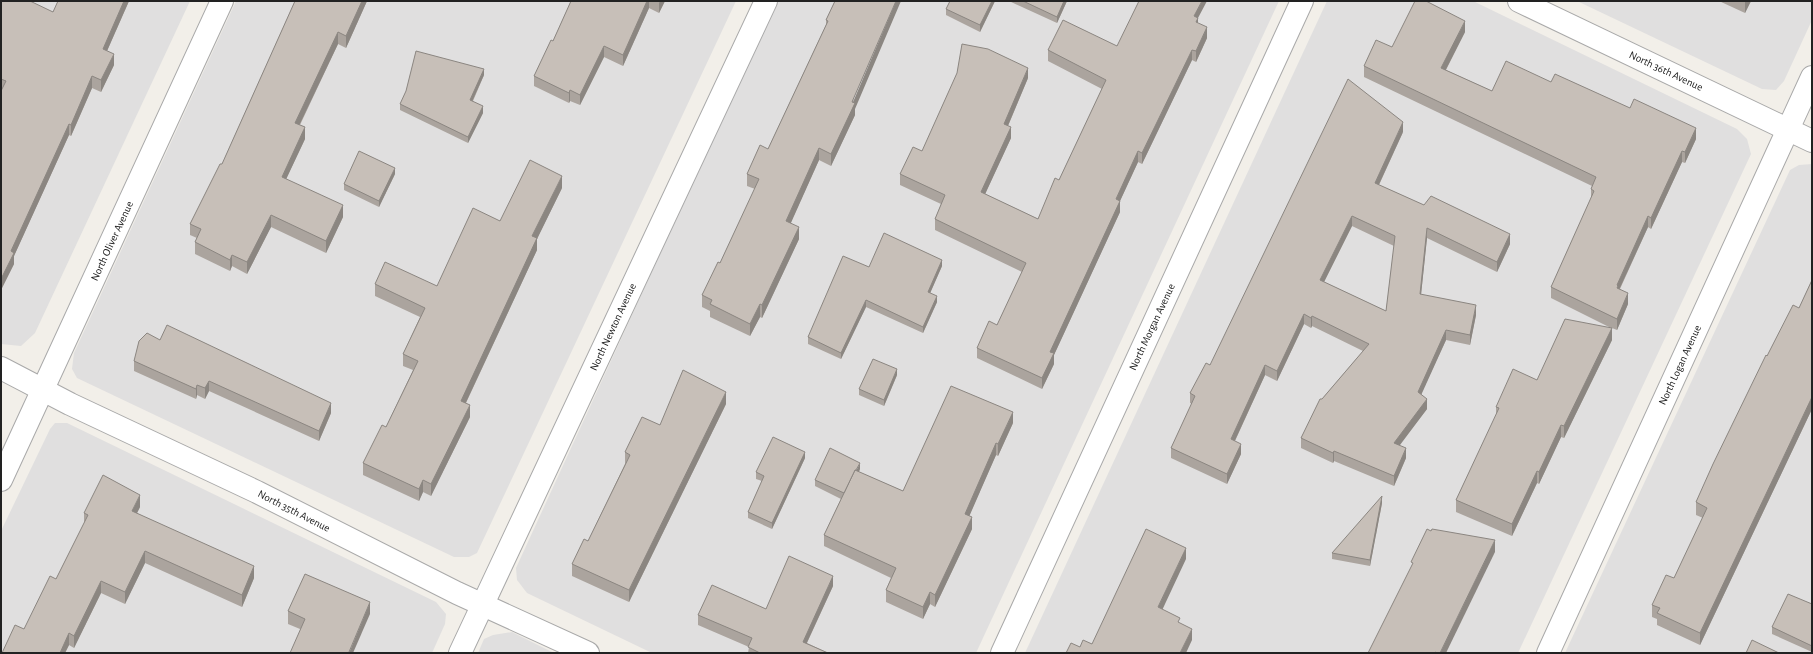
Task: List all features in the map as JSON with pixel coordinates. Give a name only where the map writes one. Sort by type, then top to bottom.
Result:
[{"type":"street","name":"North Oliver Avenue","points":[[1,480],[222,1]]},
{"type":"street","name":"North Newton Avenue","points":[[460,653],[766,1]]},
{"type":"street","name":"North Morgan Avenue","points":[[1002,653],[1302,1]]},
{"type":"street","name":"North 36th Avenue","points":[[1519,1],[1812,141]]},
{"type":"street","name":"North Logan Avenue","points":[[1548,653],[1812,77]]},
{"type":"street","name":"North 35th Avenue","points":[[1,368],[44,389],[70,404],[257,492],[483,605],[588,653]]},
{"type":"shaded area","points":[[1,1],[190,1],[35,333],[21,346],[1,344]]},
{"type":"shaded area","points":[[236,1],[736,1],[477,553],[469,557],[454,557],[77,378],[72,369],[74,353]]},
{"type":"shaded area","points":[[776,1],[1279,1],[976,653],[652,653],[527,593],[517,580],[516,568]]},
{"type":"shaded area","points":[[1327,1],[1473,1],[1737,129],[1747,139],[1751,154],[1518,653],[1025,653]]},
{"type":"shaded area","points":[[1577,1],[1812,1],[1812,20],[1784,81],[1776,90],[1762,89]]},
{"type":"shaded area","points":[[1812,164],[1812,653],[1565,653],[1790,170],[1799,165]]},
{"type":"shaded area","points":[[55,423],[67,423],[436,602],[446,614],[445,624],[432,653],[1,653],[1,531],[50,429]]},
{"type":"shaded area","points":[[512,632],[554,653],[478,653],[484,639],[493,635]]},
{"type":"building","points":[[1,1],[30,1],[53,12],[58,1],[124,1],[103,49],[114,54],[101,80],[92,76],[71,125],[69,124],[11,251],[14,253],[1,279],[1,91],[6,81],[1,79]]},
{"type":"building","points":[[295,1],[362,1],[346,36],[338,32],[295,123],[305,127],[282,177],[343,205],[326,241],[271,215],[247,262],[232,255],[230,260],[195,242],[201,229],[190,224],[220,164],[222,164]]},
{"type":"building","points":[[571,1],[647,1],[623,55],[604,46],[580,95],[570,90],[569,93],[534,76],[551,40],[553,41]]},
{"type":"building","points":[[835,1],[896,1],[852,102],[855,103],[831,154],[819,148],[786,221],[799,227],[762,305],[760,304],[750,324],[710,304],[712,300],[702,295],[718,262],[720,263],[759,179],[747,174],[760,145],[768,149],[828,21],[826,20]]},
{"type":"building","points":[[950,1],[992,1],[980,25],[946,9]]},
{"type":"building","points":[[1023,1],[1064,1],[1057,17]]},
{"type":"building","points":[[1139,1],[1202,1],[1194,16],[1198,18],[1196,22],[1207,27],[1196,51],[1192,50],[1142,153],[1138,151],[1116,199],[1120,201],[1050,352],[1054,353],[1042,378],[977,348],[989,321],[997,325],[1026,263],[935,219],[945,195],[900,174],[913,147],[922,151],[957,73],[962,44],[988,49],[1028,68],[1004,124],[1011,127],[981,192],[1038,219],[1055,178],[1059,180],[1106,80],[1048,50],[1063,20],[1117,46]]},
{"type":"building","points":[[1415,1],[1426,1],[1465,21],[1441,68],[1492,91],[1506,61],[1551,82],[1555,74],[1630,108],[1634,99],[1696,128],[1685,152],[1682,151],[1651,218],[1648,216],[1617,285],[1617,288],[1628,293],[1617,319],[1551,287],[1594,191],[1591,189],[1596,177],[1364,66],[1376,40],[1392,47]]},
{"type":"building","points":[[416,51],[484,69],[470,100],[483,106],[468,137],[400,104],[406,91]]},
{"type":"building","points":[[1348,79],[1403,122],[1375,183],[1424,205],[1431,196],[1510,234],[1497,262],[1427,228],[1420,294],[1476,305],[1470,335],[1446,330],[1418,392],[1427,399],[1394,443],[1406,448],[1394,476],[1334,451],[1333,453],[1301,438],[1320,399],[1322,399],[1369,344],[1312,316],[1311,318],[1304,314],[1277,371],[1265,365],[1231,439],[1241,444],[1227,474],[1171,448],[1195,396],[1190,393],[1206,363],[1210,365]],"holes":[[[1352,216],[1395,236],[1386,311],[1320,280]]]},
{"type":"building","points":[[359,151],[395,168],[379,201],[344,184]]},
{"type":"building","points":[[530,160],[562,176],[532,236],[537,238],[461,401],[470,405],[431,484],[423,480],[419,489],[363,463],[382,425],[386,427],[418,361],[403,354],[425,308],[375,284],[385,262],[437,286],[473,208],[500,221]]},
{"type":"building","points":[[884,233],[942,260],[928,292],[937,296],[923,327],[866,300],[841,353],[808,337],[843,256],[869,267]]},
{"type":"building","points":[[1812,280],[1812,397],[1700,633],[1657,613],[1660,608],[1652,605],[1666,575],[1674,578],[1707,508],[1696,502],[1766,355],[1767,356],[1793,305],[1799,308]]},
{"type":"building","points":[[1565,319],[1612,328],[1564,426],[1561,425],[1539,472],[1537,471],[1512,524],[1456,500],[1499,408],[1496,407],[1513,369],[1537,380]]},
{"type":"building","points":[[167,325],[331,403],[319,431],[209,381],[205,388],[197,385],[196,389],[134,361],[139,341],[147,333],[160,340]]},
{"type":"building","points":[[873,359],[897,369],[884,400],[859,389]]},
{"type":"building","points":[[683,370],[726,392],[629,590],[572,564],[584,539],[588,541],[630,455],[625,452],[642,417],[660,425]]},
{"type":"building","points":[[951,386],[1013,412],[998,444],[996,443],[965,514],[972,517],[935,595],[930,592],[923,607],[886,590],[896,568],[824,535],[855,470],[903,491]]},
{"type":"building","points":[[773,437],[805,452],[772,523],[748,512],[764,476],[756,472]]},
{"type":"building","points":[[830,448],[860,463],[844,493],[815,480]]},
{"type":"building","points":[[103,475],[140,495],[132,511],[254,566],[242,595],[145,551],[125,592],[101,581],[74,636],[69,633],[60,653],[2,653],[15,625],[24,629],[50,576],[56,579],[88,515],[84,513]]},
{"type":"building","points":[[1382,496],[1370,560],[1332,553]]},
{"type":"building","points":[[1146,529],[1186,548],[1158,607],[1180,618],[1178,622],[1192,629],[1180,653],[1066,653],[1071,643],[1080,647],[1083,640],[1092,644]]},
{"type":"building","points":[[1427,529],[1431,531],[1432,529],[1495,540],[1440,653],[1368,653],[1413,563],[1411,562]]},
{"type":"building","points":[[789,556],[833,576],[803,642],[828,653],[760,653],[748,647],[752,638],[698,615],[712,585],[766,609]]},
{"type":"building","points":[[305,574],[370,602],[349,652],[351,653],[290,653],[305,619],[288,611]]},
{"type":"building","points":[[1788,594],[1812,604],[1812,646],[1772,627]]},
{"type":"building","points":[[1752,640],[1779,653],[1746,653]]}]
